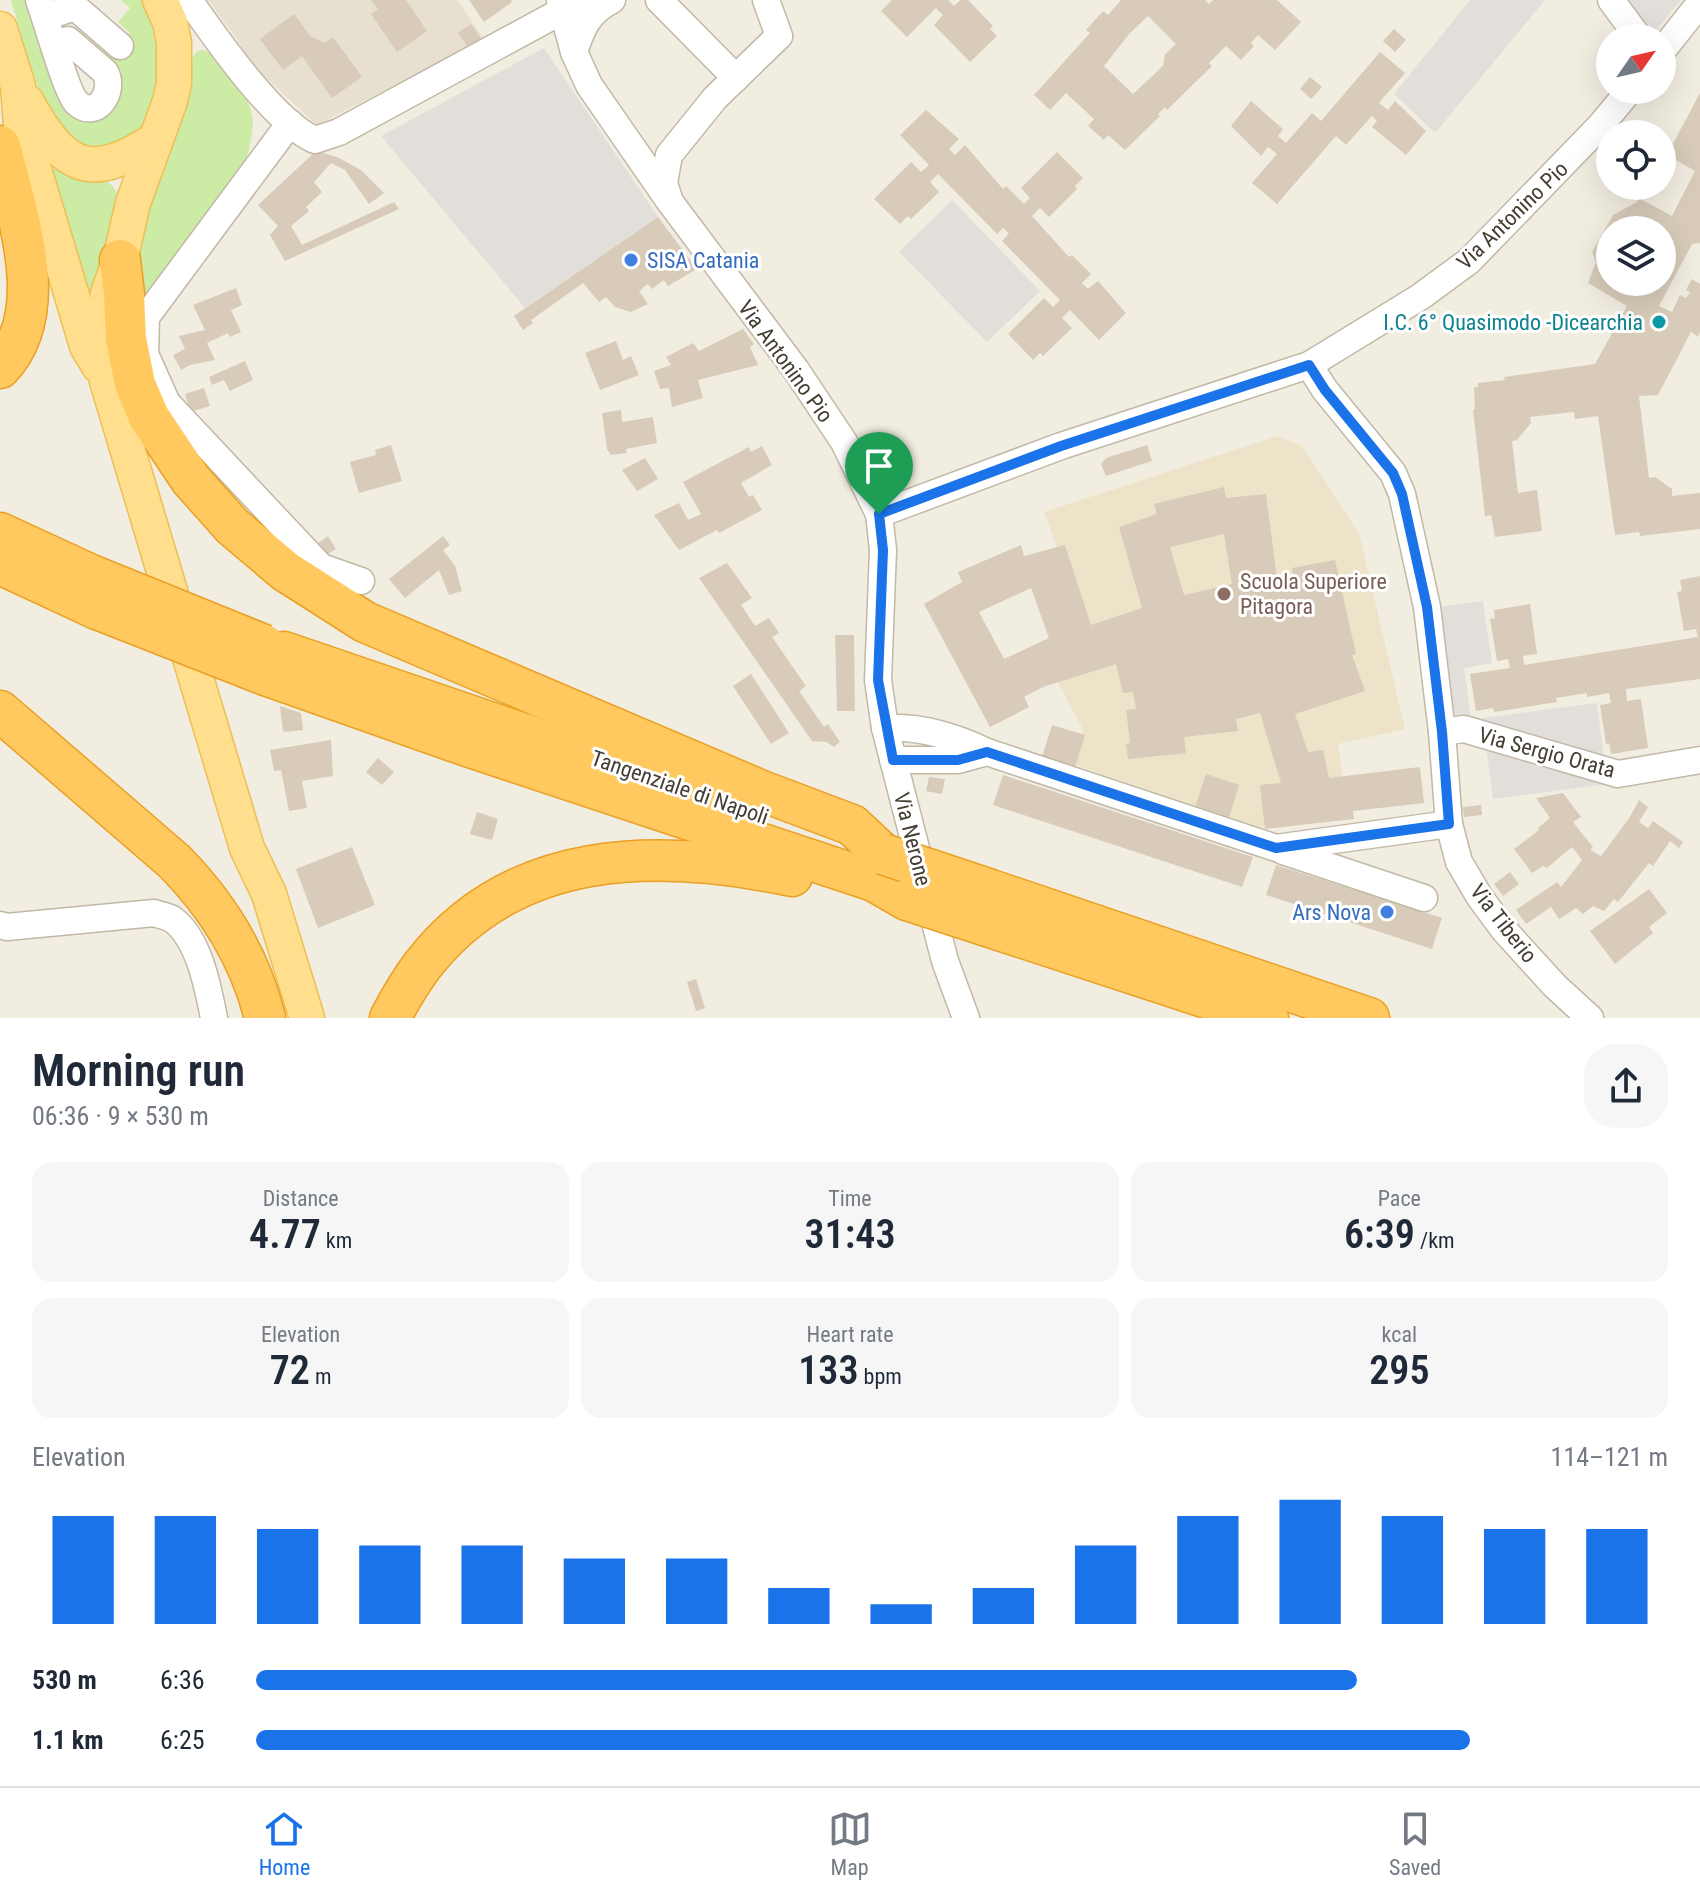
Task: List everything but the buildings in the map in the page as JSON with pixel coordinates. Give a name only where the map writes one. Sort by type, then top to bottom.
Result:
[{"type":"highway","points":[[0,146],[26,257],[28,282],[25,329],[14,351],[0,368]]},
{"type":"highway","points":[[120,260],[126,339],[135,384],[149,417],[184,470],[232,526],[285,571],[365,622],[762,791],[852,825],[883,854]]},
{"type":"highway","name":"Tangenziale di Napoli","points":[[0,533],[94,592]]},
{"type":"highway","name":"Tangenziale di Napoli","points":[[0,564],[94,592],[512,761],[874,881],[907,900],[987,907],[1369,1018]]},
{"type":"highway","name":"Tangenziale di Napoli","points":[[266,660],[440,707],[883,854],[987,907],[1268,1018]]},
{"type":"highway","points":[[0,711],[199,886],[224,921],[248,965],[265,1018]]},
{"type":"highway","points":[[390,1018],[422,966],[469,920],[524,886],[591,864],[629,859],[691,860],[793,876],[885,904],[907,900]]},
{"type":"main road","points":[[107,381],[105,316],[108,293],[120,260],[133,203],[170,101],[176,65],[170,22],[160,0]]},
{"type":"main road","points":[[0,29],[18,86],[21,126],[87,346],[107,381],[247,848],[269,894],[307,1018]]},
{"type":"main road","points":[[18,86],[54,146],[83,163],[99,166],[115,163],[155,140]]},
{"type":"main road","points":[[247,848],[252,898],[278,1018]]},
{"type":"street","points":[[189,0],[240,70],[290,123],[315,140],[326,139],[568,3]]},
{"type":"street","points":[[574,52],[584,24],[600,6],[612,0]]},
{"type":"street","points":[[659,0],[736,78]]},
{"type":"street","points":[[670,202],[664,183],[665,171],[669,155],[678,141],[779,36],[766,0]]},
{"type":"street","points":[[1611,0],[1629,24]]},
{"type":"street","name":"Via Antonino Pio","points":[[568,3],[574,52],[589,85],[625,138],[636,169],[670,202],[804,382],[844,442],[879,514],[1076,441],[1309,365],[1420,297],[1469,261],[1579,149],[1618,104]]},
{"type":"street","points":[[1676,33],[1700,3]]},
{"type":"street","points":[[55,44],[42,8],[75,7],[120,46]]},
{"type":"street","points":[[290,123],[146,317],[145,354],[167,403],[321,567],[361,581]]},
{"type":"street","points":[[625,138],[641,150],[653,153],[665,150],[678,141]]},
{"type":"street","name":"Via Tiberio","points":[[1309,365],[1325,390],[1393,473],[1402,494],[1427,607],[1449,824],[1459,862],[1504,930],[1555,986],[1590,1018]]},
{"type":"street","name":"Via Nerone","points":[[879,514],[883,550],[878,680],[885,728],[945,961],[966,1018]]},
{"type":"street","points":[[885,728],[903,726],[964,741],[987,752],[1424,898]]},
{"type":"street","name":"Via Sergio Orata","points":[[1442,732],[1464,729],[1618,774],[1700,760]]},
{"type":"street","points":[[893,760],[958,760],[987,752]]},
{"type":"street","points":[[1276,848],[1449,824]]},
{"type":"street","points":[[0,925],[7,927],[154,913],[171,918],[185,933],[206,975],[214,1018]]},
{"type":"shaded area","points":[[208,0],[457,0],[484,39],[317,125],[251,64]]},
{"type":"shaded area","points":[[1470,0],[1545,0],[1435,133],[1394,94]]},
{"type":"shaded area","points":[[1625,0],[1681,0],[1661,24],[1642,24]]},
{"type":"shaded area","points":[[544,48],[658,217],[525,308],[381,136]]},
{"type":"shaded area","points":[[952,200],[1040,291],[987,342],[899,252]]},
{"type":"shaded area","name":"Scuola Superiore Pitagora","points":[[1277,436],[1301,445],[1359,533],[1405,729],[1338,744],[1348,818],[1256,828],[1073,764],[1083,730],[1057,681],[1097,655],[1044,512]]},
{"type":"shaded area","points":[[1483,601],[1492,663],[1464,668],[1472,725],[1448,729],[1430,608]]},
{"type":"shaded area","points":[[1597,703],[1607,784],[1493,799],[1482,718]]},
{"type":"green space","points":[[11,0],[28,0],[85,116],[107,61],[130,33],[118,22],[130,8],[121,0],[141,0],[152,27],[157,71],[153,100],[138,133],[101,147],[84,145],[68,136],[40,92]]},
{"type":"green space","points":[[202,50],[218,60],[246,98],[253,127],[249,150],[245,165],[143,300],[138,262],[147,213],[188,86],[192,58]]},
{"type":"green space","points":[[61,167],[100,177],[117,193],[103,262],[92,296],[86,294],[50,173]]},
{"type":"place","name":"SISA Catania","points":[[631,260]]},
{"type":"place","name":"I.C. 6° Quasimodo -Dicearchia","points":[[1659,322]]},
{"type":"place","name":"Scuola Superiore Pitagora","points":[[1224,594]]},
{"type":"place","name":"Ars Nova","points":[[1387,912]]},
{"type":"route","points":[[1309,365],[1325,390],[1393,473],[1402,494],[1427,607],[1449,824],[1276,848],[987,752],[958,760],[893,760],[878,680],[883,550],[879,514],[1061,446],[1309,365]]}]
